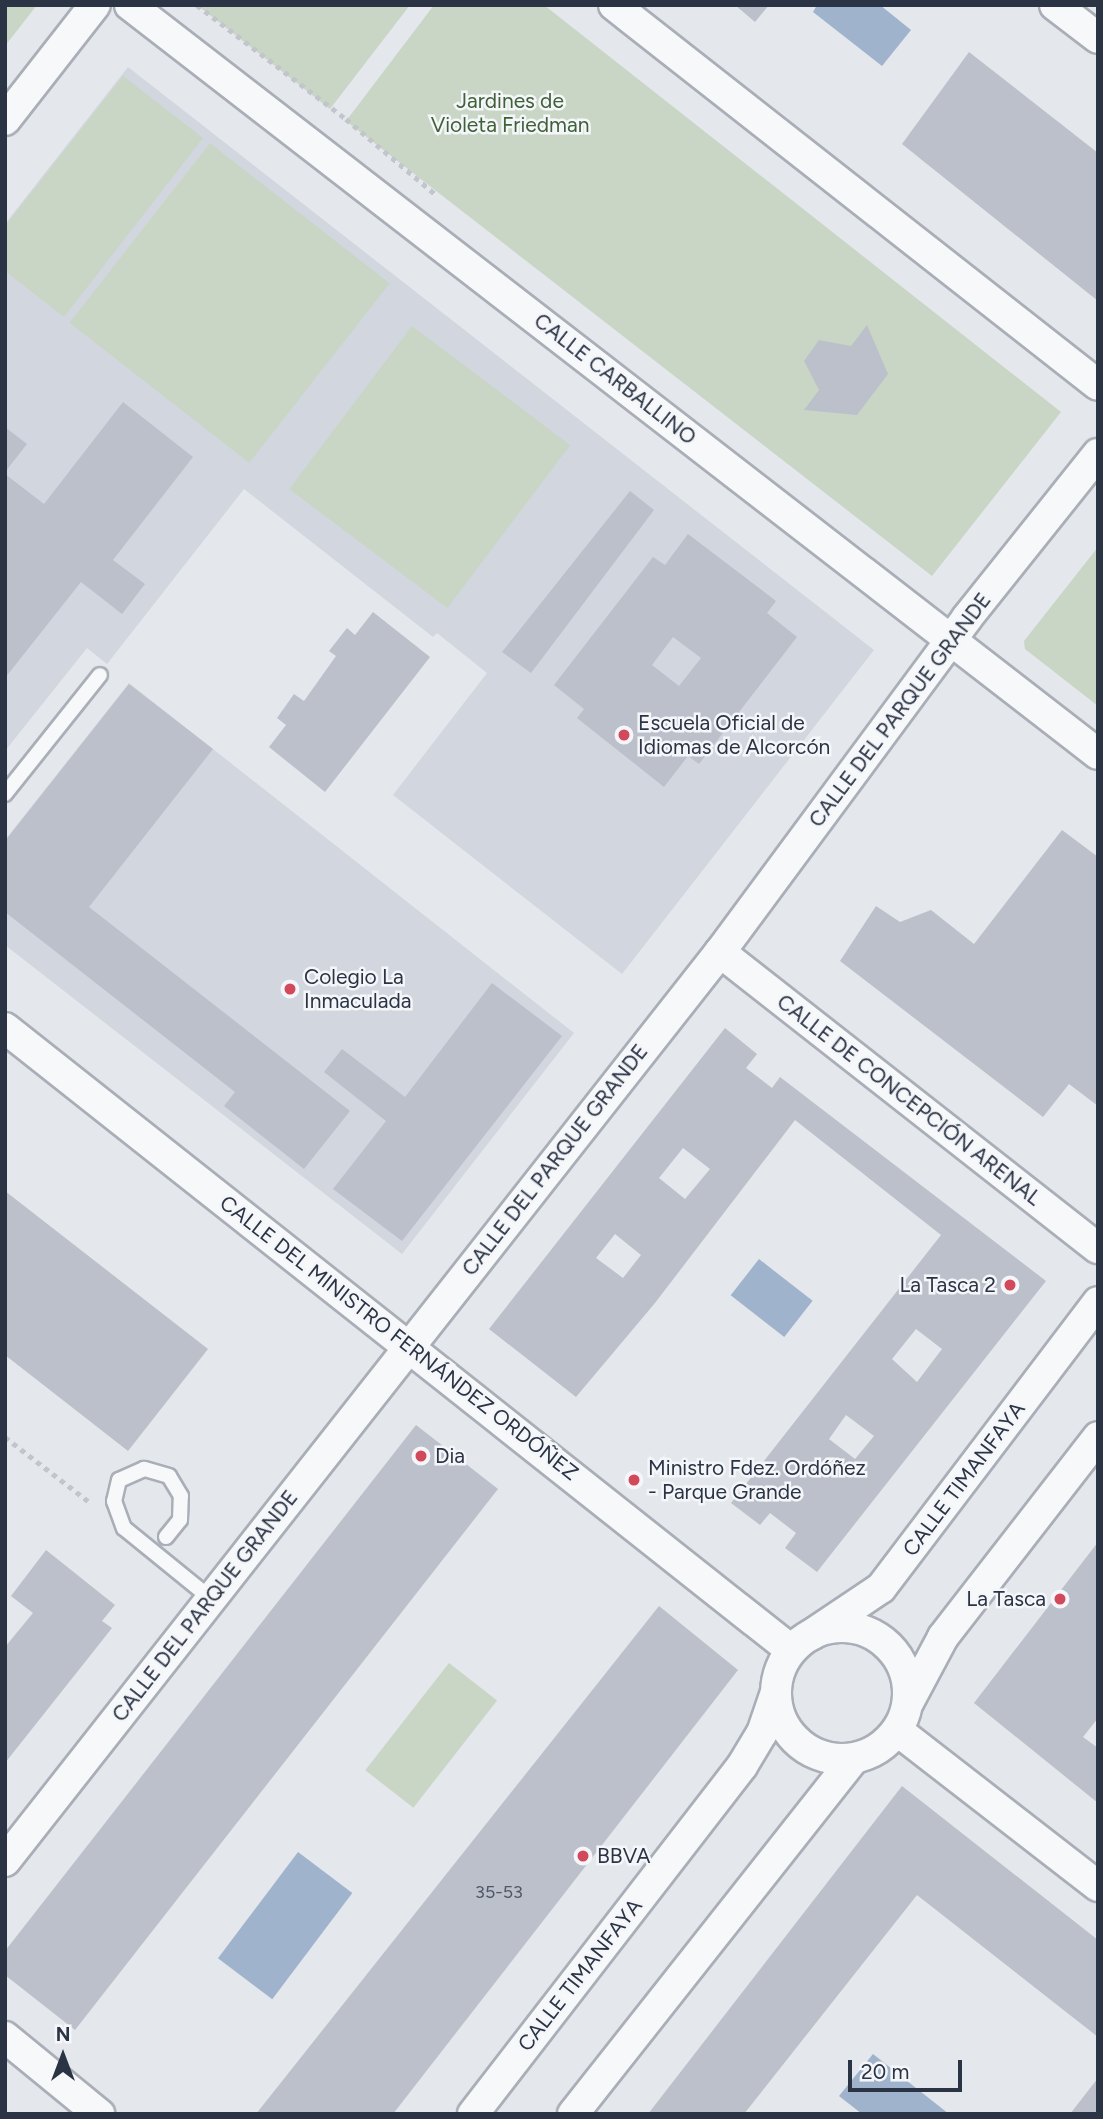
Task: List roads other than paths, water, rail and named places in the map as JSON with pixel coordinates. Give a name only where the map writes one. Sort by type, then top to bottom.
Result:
[{"type":"street","points":[[5,120],[95,5]]},
{"type":"street","name":"CALLE CARBALLINO","points":[[130,5],[1098,754]]},
{"type":"street","points":[[614,5],[1098,385]]},
{"type":"street","points":[[1055,5],[1098,38]]},
{"type":"street","name":"CALLE DEL PARQUE GRANDE","points":[[5,1861],[720,952],[952,640],[1098,454]]},
{"type":"street","name":"CALLE DE CONCEPCIÓN ARENAL","points":[[720,952],[1098,1248]]},
{"type":"street","name":"CALLE DEL MINISTRO FERNÁNDEZ ORDÓÑEZ","points":[[5,1028],[409,1344],[801,1642]]},
{"type":"street","name":"CALLE TIMANFAYA","points":[[801,1642],[881,1588],[1098,1302]]},
{"type":"street","points":[[909,1701],[906,1672],[891,1647],[867,1631],[838,1626],[801,1642],[779,1671],[775,1695],[780,1718],[791,1737],[809,1752],[831,1759],[853,1759],[878,1749],[898,1731],[909,1701],[943,1637],[1098,1437]]},
{"type":"street","name":"CALLE TIMANFAYA","points":[[473,2114],[742,1766],[762,1733],[775,1695]]},
{"type":"street","points":[[898,1731],[1098,1886]]},
{"type":"street","points":[[573,2114],[853,1759]]},
{"type":"street","points":[[5,2037],[99,2114]]},
{"type":"lane","points":[[5,794],[100,676]]},
{"type":"lane","points":[[166,1537],[180,1520],[181,1496],[169,1476],[144,1469],[119,1480],[114,1502],[124,1528],[210,1598]]},
{"type":"water","points":[[817,5],[880,5],[911,30],[882,66],[813,12]]},
{"type":"water","points":[[759,1259],[813,1301],[784,1337],[731,1295]]},
{"type":"water","points":[[298,1852],[352,1893],[272,1999],[218,1958]]},
{"type":"water","points":[[873,2054],[949,2114],[862,2114],[839,2096]]},
{"type":"place","name":"Escuela Oficial de Idiomas de Alcorcón","points":[[624,735]]},
{"type":"place","name":"Colegio La Inmaculada","points":[[290,989]]},
{"type":"place","name":"La Tasca 2","points":[[1010,1285]]},
{"type":"place","name":"Dia","points":[[421,1456]]},
{"type":"place","name":"Ministro Fdez. Ordóñez - Parque Grande","points":[[634,1480]]},
{"type":"place","name":"La Tasca","points":[[1060,1599]]},
{"type":"place","name":"BBVA","points":[[583,1856]]},
{"type":"park label","name":"Jardines de Violeta Friedman","points":[[510,113]]}]
